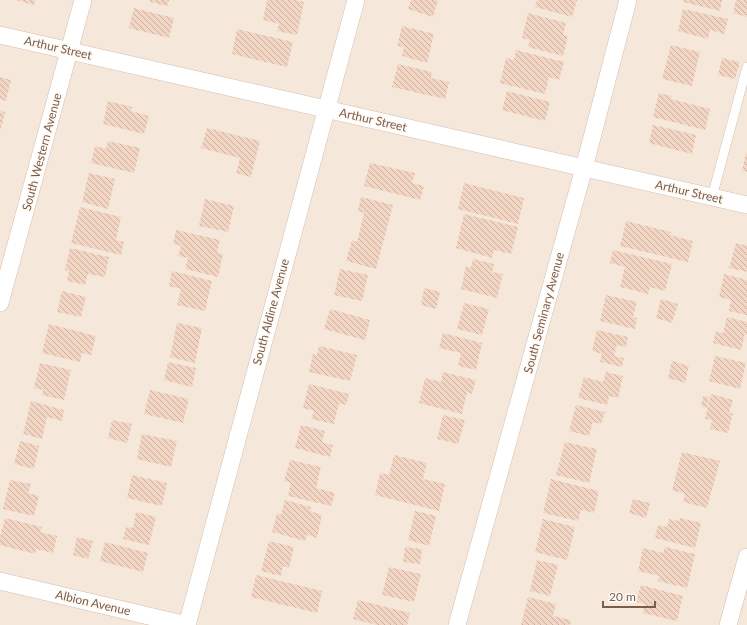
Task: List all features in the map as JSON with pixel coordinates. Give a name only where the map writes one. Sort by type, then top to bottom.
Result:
[{"type":"street","name":"South Western Avenue","points":[[0,303],[83,0]]},
{"type":"street","name":"South Aldine Avenue","points":[[187,625],[356,0]]},
{"type":"street","name":"South Seminary Avenue","points":[[457,625],[584,168],[628,0]]},
{"type":"street","name":"Arthur Street","points":[[0,35],[747,205]]},
{"type":"street","points":[[728,625],[747,557]]},
{"type":"street","name":"Albion Avenue","points":[[0,581],[187,625]]},
{"type":"lane","points":[[712,197],[747,67]]},
{"type":"shaded area","points":[[0,0],[747,0],[747,625],[0,625]]},
{"type":"building","points":[[15,0],[35,0],[34,5]]},
{"type":"building","points":[[150,0],[169,0],[167,6],[150,2]]},
{"type":"building","points":[[267,0],[296,0],[304,2],[297,35],[277,31],[279,24],[263,20]]},
{"type":"building","points":[[411,0],[438,0],[433,17],[408,9]]},
{"type":"building","points":[[537,0],[577,0],[572,17],[535,7]]},
{"type":"building","points":[[684,0],[722,0],[720,11],[683,2]]},
{"type":"building","points":[[736,0],[747,0],[747,17],[733,13]]},
{"type":"building","points":[[134,8],[174,18],[169,38],[129,28]]},
{"type":"building","points":[[683,9],[728,19],[724,34],[710,30],[708,39],[678,31]]},
{"type":"building","points":[[528,13],[566,23],[563,35],[568,36],[563,56],[528,47],[530,40],[522,38]]},
{"type":"building","points":[[402,26],[434,34],[427,63],[402,56],[404,47],[397,46]]},
{"type":"building","points":[[237,29],[293,42],[287,67],[232,54]]},
{"type":"building","points":[[671,45],[700,52],[692,86],[662,79]]},
{"type":"building","points":[[516,50],[564,62],[559,80],[549,77],[545,94],[500,83],[506,58],[514,60]]},
{"type":"building","points":[[722,58],[740,62],[735,79],[718,75]]},
{"type":"building","points":[[398,64],[432,72],[431,78],[449,82],[445,99],[392,87]]},
{"type":"building","points":[[0,77],[11,80],[6,101],[0,99]]},
{"type":"building","points":[[507,91],[550,102],[545,121],[502,110]]},
{"type":"building","points":[[659,93],[672,96],[671,99],[710,109],[705,130],[653,117]]},
{"type":"building","points":[[108,101],[132,107],[131,111],[149,116],[144,134],[103,124]]},
{"type":"building","points":[[0,111],[5,112],[1,129],[0,129]]},
{"type":"building","points":[[653,125],[696,135],[692,154],[649,143]]},
{"type":"building","points":[[207,128],[260,141],[251,177],[236,173],[240,158],[201,148]]},
{"type":"building","points":[[108,141],[140,148],[134,173],[91,163],[95,146],[106,149]]},
{"type":"building","points":[[747,153],[747,172],[742,171]]},
{"type":"building","points":[[370,163],[415,173],[412,183],[424,186],[420,200],[364,186]]},
{"type":"building","points":[[89,173],[115,179],[108,209],[82,202]]},
{"type":"building","points":[[464,183],[524,198],[518,224],[458,209]]},
{"type":"building","points":[[361,197],[393,205],[376,269],[346,261],[352,240],[357,242],[364,213],[358,211]]},
{"type":"building","points":[[205,199],[234,206],[228,232],[199,226]]},
{"type":"building","points":[[80,207],[121,217],[116,240],[124,242],[121,255],[71,243]]},
{"type":"building","points":[[464,214],[518,227],[511,254],[494,250],[492,258],[456,248]]},
{"type":"building","points":[[626,221],[671,232],[670,235],[693,241],[688,262],[620,246]]},
{"type":"building","points":[[176,230],[220,240],[217,253],[223,254],[218,277],[185,269],[188,258],[178,256],[181,246],[173,244]]},
{"type":"building","points":[[736,243],[747,246],[747,272],[729,268]]},
{"type":"building","points":[[70,248],[109,257],[105,277],[88,274],[85,285],[67,281],[69,271],[65,270]]},
{"type":"building","points":[[613,250],[672,264],[665,291],[650,287],[648,294],[620,287],[625,267],[610,263]]},
{"type":"building","points":[[473,259],[494,264],[492,272],[503,274],[497,298],[461,289],[466,266],[471,268]]},
{"type":"building","points":[[340,269],[368,275],[362,301],[334,295]]},
{"type":"building","points":[[172,271],[212,281],[205,311],[177,305],[181,289],[169,286]]},
{"type":"building","points":[[724,274],[747,280],[747,315],[729,311],[731,300],[719,297]]},
{"type":"building","points":[[424,288],[440,292],[436,309],[421,305]]},
{"type":"building","points":[[62,291],[86,297],[81,317],[57,312]]},
{"type":"building","points":[[606,295],[637,302],[633,317],[637,318],[635,329],[600,321]]},
{"type":"building","points":[[661,299],[678,304],[672,323],[656,318]]},
{"type":"building","points":[[464,303],[489,309],[482,335],[457,329]]},
{"type":"building","points":[[330,309],[370,320],[365,340],[324,329]]},
{"type":"building","points":[[727,317],[747,322],[747,335],[745,334],[741,350],[713,343],[716,331],[723,333]]},
{"type":"building","points":[[177,323],[202,328],[195,363],[170,357]]},
{"type":"building","points":[[49,324],[96,336],[91,355],[82,353],[80,362],[42,353]]},
{"type":"building","points":[[597,330],[628,337],[626,347],[617,345],[614,356],[624,358],[622,367],[600,362],[602,354],[592,351]]},
{"type":"building","points":[[443,333],[482,343],[476,370],[458,366],[461,353],[439,348]]},
{"type":"building","points":[[319,346],[357,355],[350,381],[309,372],[313,354],[317,355]]},
{"type":"building","points":[[715,356],[746,363],[740,389],[709,381]]},
{"type":"building","points":[[672,361],[689,366],[685,383],[668,378]]},
{"type":"building","points":[[168,362],[196,368],[192,387],[164,380]]},
{"type":"building","points":[[40,363],[71,370],[64,400],[42,395],[43,390],[34,388]]},
{"type":"building","points":[[443,372],[476,380],[472,394],[467,392],[462,414],[419,403],[425,378],[441,382]]},
{"type":"building","points":[[606,372],[623,376],[618,398],[609,396],[607,405],[578,398],[584,377],[603,382]]},
{"type":"building","points":[[309,384],[349,394],[346,405],[339,403],[334,424],[311,419],[314,411],[303,408]]},
{"type":"building","points":[[150,390],[189,399],[183,423],[144,414]]},
{"type":"building","points":[[711,394],[733,400],[729,413],[733,413],[728,433],[710,429],[712,420],[705,419]]},
{"type":"building","points":[[703,396],[709,397],[707,408],[701,406]]},
{"type":"building","points":[[31,401],[64,410],[62,421],[47,417],[42,439],[23,434]]},
{"type":"building","points":[[576,405],[605,412],[601,424],[593,422],[589,436],[569,431]]},
{"type":"building","points":[[443,415],[465,420],[458,444],[437,439]]},
{"type":"building","points":[[112,420],[132,424],[127,443],[108,438]]},
{"type":"building","points":[[301,425],[325,431],[322,442],[333,445],[330,457],[295,448]]},
{"type":"building","points":[[142,434],[177,441],[171,467],[137,459]]},
{"type":"building","points":[[20,441],[39,446],[34,469],[14,464]]},
{"type":"building","points":[[565,442],[597,449],[589,483],[556,475]]},
{"type":"building","points":[[682,452],[720,461],[707,508],[683,502],[685,494],[672,490]]},
{"type":"building","points":[[394,455],[427,463],[423,479],[445,484],[439,511],[375,495],[380,473],[389,475]]},
{"type":"building","points":[[290,460],[321,467],[316,488],[335,493],[331,506],[288,496],[291,483],[284,481]]},
{"type":"building","points":[[132,475],[167,483],[162,506],[127,498]]},
{"type":"building","points":[[551,479],[599,491],[594,513],[581,510],[578,521],[543,513]]},
{"type":"building","points":[[10,480],[31,484],[28,493],[39,496],[34,516],[3,509]]},
{"type":"building","points":[[633,499],[650,503],[646,518],[629,513]]},
{"type":"building","points":[[285,500],[311,507],[310,511],[322,515],[317,538],[307,535],[305,541],[272,532],[277,513],[281,515]]},
{"type":"building","points":[[415,511],[436,516],[429,546],[408,540]]},
{"type":"building","points":[[136,512],[156,517],[149,545],[123,539],[126,527],[133,528]]},
{"type":"building","points":[[5,518],[42,527],[40,532],[57,536],[53,553],[36,549],[35,554],[0,545],[0,537]]},
{"type":"building","points":[[680,518],[701,523],[695,548],[655,538],[658,525],[667,527],[669,519],[679,521]]},
{"type":"building","points":[[543,519],[575,527],[567,560],[535,552]]},
{"type":"building","points":[[77,537],[93,541],[88,559],[73,555]]},
{"type":"building","points":[[269,541],[294,547],[289,568],[283,566],[281,576],[261,571]]},
{"type":"building","points":[[105,542],[148,553],[143,572],[100,561]]},
{"type":"building","points":[[405,547],[422,549],[420,564],[403,562]]},
{"type":"building","points":[[665,547],[695,554],[687,588],[658,581],[660,576],[638,571],[643,548],[663,553]]},
{"type":"building","points":[[537,560],[558,565],[550,596],[530,591]]},
{"type":"building","points":[[389,567],[421,574],[414,602],[382,595]]},
{"type":"building","points":[[256,575],[322,591],[317,613],[251,597]]},
{"type":"building","points":[[641,585],[683,596],[677,621],[643,613],[645,604],[636,602]]},
{"type":"building","points":[[528,597],[556,604],[553,616],[571,620],[570,625],[521,625]]},
{"type":"building","points":[[358,600],[410,613],[407,625],[377,625],[353,619]]}]
